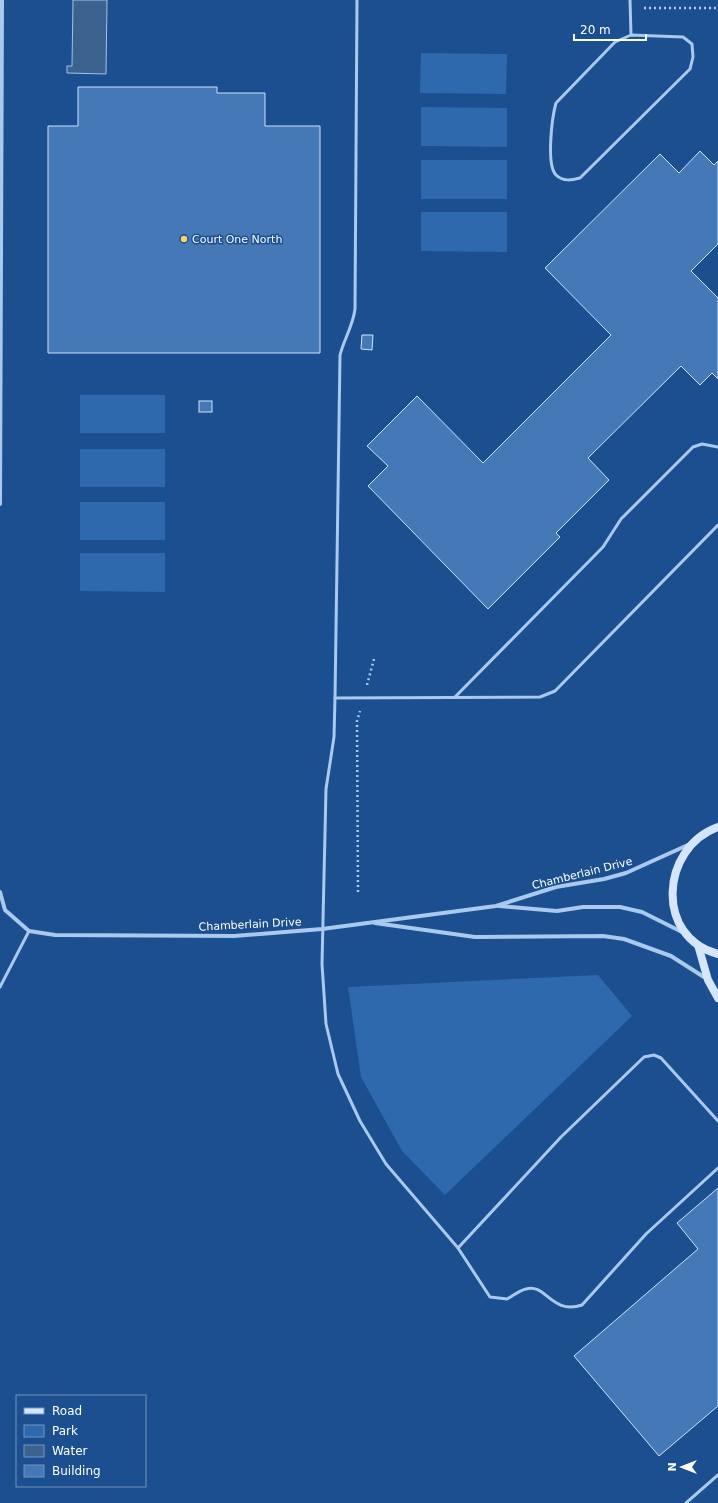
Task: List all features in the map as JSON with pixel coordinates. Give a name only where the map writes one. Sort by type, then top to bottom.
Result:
[{"type":"main road","points":[[718,822],[714,829],[692,843],[679,863],[674,877],[672,892],[677,915],[688,935],[698,945],[718,954]]},
{"type":"main road","points":[[698,945],[708,980],[718,998]]},
{"type":"street","points":[[0,504],[2,0]]},
{"type":"street","name":"Chamberlain Drive","points":[[29,931],[55,935],[234,936],[322,929],[496,906],[556,887],[626,873],[692,843]]},
{"type":"street","points":[[0,892],[5,910],[29,931]]},
{"type":"street","name":"Chamberlain Drive","points":[[496,906],[557,911],[583,907],[626,908],[653,917],[688,935]]},
{"type":"street","points":[[368,922],[475,937],[603,936],[624,939],[671,956],[708,980]]},
{"type":"lane","points":[[357,0],[355,309],[353,321],[343,342],[340,355],[334,737],[326,790],[322,929],[322,964],[326,1024],[338,1074],[360,1122],[386,1164],[458,1248],[490,1297],[507,1300],[524,1289],[531,1288],[538,1290],[562,1307],[571,1308],[582,1304],[646,1234],[718,1168]]},
{"type":"lane","points":[[630,0],[631,35]]},
{"type":"lane","points":[[631,35],[683,38],[692,44],[694,57],[690,69],[580,178],[568,180],[557,176],[551,167],[552,116],[556,103],[616,42],[631,35]]},
{"type":"lane","points":[[455,697],[603,547],[621,519],[693,447],[702,444],[718,446]]},
{"type":"lane","points":[[335,698],[540,697],[555,691],[718,525]]},
{"type":"lane","points":[[0,987],[29,931]]},
{"type":"lane","points":[[458,1248],[561,1138],[644,1057],[654,1055],[661,1058],[718,1121]]},
{"type":"lane","points":[[686,1503],[718,1475]]},
{"type":"path","points":[[631,8],[718,8]]},
{"type":"path","points":[[358,892],[357,721],[374,659]]},
{"type":"green space","points":[[421,53],[507,54],[506,94],[420,93]]},
{"type":"green space","points":[[421,107],[507,108],[507,147],[421,146]]},
{"type":"green space","points":[[421,160],[507,160],[507,199],[421,199]]},
{"type":"green space","points":[[421,212],[507,212],[507,252],[421,251]]},
{"type":"green space","points":[[80,395],[165,395],[165,433],[80,433]]},
{"type":"green space","points":[[80,449],[165,449],[165,487],[80,487]]},
{"type":"green space","points":[[80,502],[165,502],[165,540],[80,540]]},
{"type":"green space","points":[[80,553],[165,553],[165,592],[80,591]]},
{"type":"green space","points":[[598,975],[632,1016],[445,1195],[402,1151],[361,1077],[348,987]]},
{"type":"water","points":[[73,0],[107,0],[106,74],[67,73],[67,66],[72,66]]},
{"type":"building","name":"Court One North","points":[[78,87],[217,87],[217,93],[265,93],[265,126],[320,126],[320,353],[48,353],[48,126],[78,126]]},
{"type":"building","points":[[700,151],[714,165],[718,161],[718,244],[691,271],[718,298],[718,379],[712,373],[700,385],[681,366],[588,458],[609,480],[556,533],[560,537],[488,609],[368,486],[388,466],[367,446],[417,396],[483,463],[611,335],[545,268],[660,154],[679,173]]},
{"type":"building","points":[[362,335],[373,335],[372,350],[361,349]]},
{"type":"building","points":[[199,401],[212,401],[212,412],[199,412]]},
{"type":"building","points":[[718,1188],[718,1406],[659,1456],[574,1356],[698,1249],[677,1223]]},
{"type":"place","name":"Court One North","points":[[184,239]]}]
